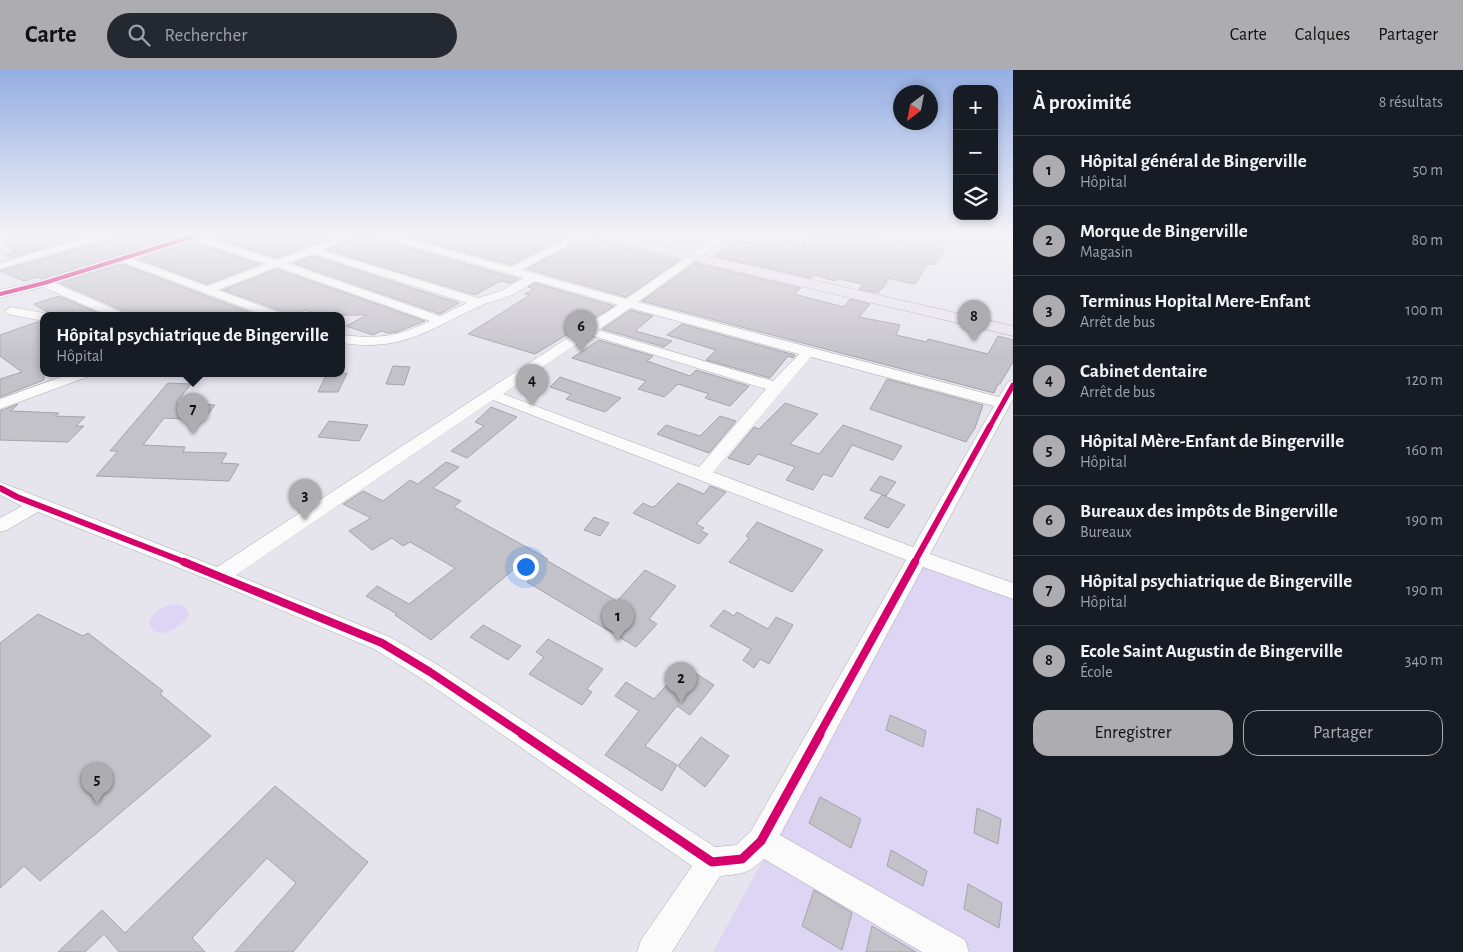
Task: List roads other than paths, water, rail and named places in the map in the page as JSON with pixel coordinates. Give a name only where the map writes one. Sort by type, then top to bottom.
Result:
[{"type":"main road","points":[[774,276],[1013,331]]},
{"type":"street","points":[[0,294],[67,276]]},
{"type":"street","points":[[169,276],[266,312]]},
{"type":"street","points":[[207,290],[245,276]]},
{"type":"street","points":[[313,276],[440,321]]},
{"type":"street","points":[[395,276],[477,302]]},
{"type":"street","points":[[0,488],[36,505],[220,576],[382,643],[414,662],[712,862],[742,859],[761,841],[1008,394],[808,352],[531,276]]},
{"type":"street","points":[[220,576],[302,518],[493,395],[669,276]]},
{"type":"street","points":[[345,338],[370,342],[410,336],[477,302],[501,295],[534,277]]},
{"type":"street","points":[[44,283],[107,312]]},
{"type":"street","points":[[0,300],[13,310],[6,313]]},
{"type":"street","points":[[6,313],[40,317]]},
{"type":"street","points":[[588,331],[776,386]]},
{"type":"street","points":[[702,474],[776,386],[808,352]]},
{"type":"street","points":[[0,404],[74,377]]},
{"type":"street","points":[[493,395],[918,557],[1013,591]]},
{"type":"street","points":[[0,526],[36,505]]},
{"type":"street","points":[[761,841],[953,952]]},
{"type":"street","points":[[653,952],[712,862]]},
{"type":"place","name":"Ecole Saint Augustin de Bingerville","points":[[974,341]]},
{"type":"place","name":"Bureaux des impôts de Bingerville","points":[[581,351]]},
{"type":"place","name":"Cabinet dentaire","points":[[532,405]]},
{"type":"place","name":"Hôpital psychiatrique de Bingerville","points":[[193,434]]},
{"type":"place","name":"Terminus Hopital Mere-Enfant","points":[[305,520]]},
{"type":"place","name":"Hôpital général de Bingerville","points":[[618,641]]},
{"type":"place","name":"Morque de Bingerville","points":[[681,703]]},
{"type":"place","name":"Hôpital Mère-Enfant de Bingerville","points":[[97,804]]}]
